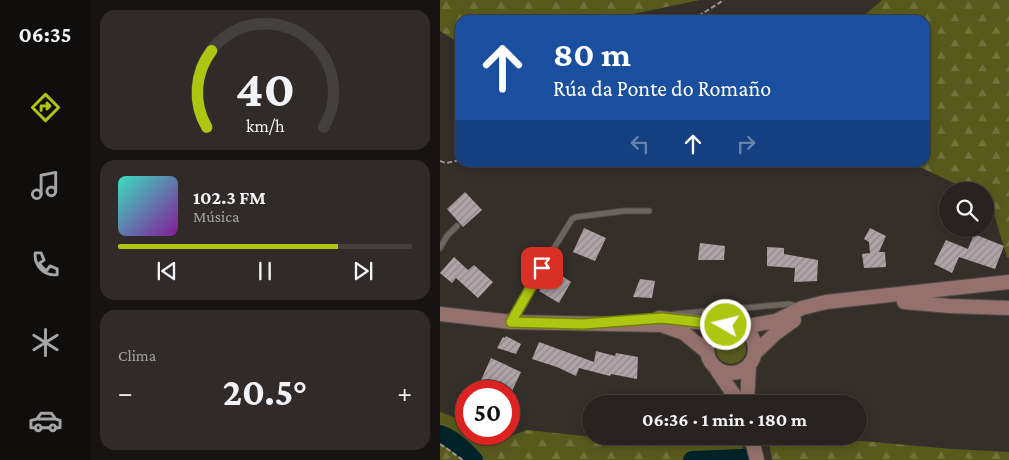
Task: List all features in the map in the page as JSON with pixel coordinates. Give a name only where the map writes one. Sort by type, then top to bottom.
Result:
[{"type":"main road","points":[[601,323],[648,318],[696,321],[742,327],[776,321],[802,308],[826,302],[1009,282]]},
{"type":"main road","points":[[885,296],[909,297],[945,294],[958,301],[1009,289]]},
{"type":"main road","points":[[717,370],[732,374],[740,372],[784,326],[808,314],[826,310],[904,302],[958,301],[1009,308]]},
{"type":"main road","points":[[440,314],[511,322],[648,324],[669,327],[690,337],[706,352],[711,364],[734,395]]},
{"type":"main road","points":[[706,352],[707,341],[712,333],[726,325]]},
{"type":"main road","points":[[742,327],[752,336],[754,342],[748,395]]},
{"type":"main road","points":[[753,445],[757,460]]},
{"type":"lane","points":[[511,322],[530,286],[572,219],[576,216],[624,211],[649,211]]},
{"type":"lane","points":[[440,248],[447,236],[457,226]]},
{"type":"lane","points":[[653,317],[789,304],[802,308]]},
{"type":"lane","points":[[678,314],[696,321]]},
{"type":"path","points":[[700,15],[724,0]]},
{"type":"path","points":[[440,161],[446,163],[455,161]]},
{"type":"path","points":[[440,444],[463,460]]},
{"type":"green space","points":[[440,0],[700,0],[628,15],[455,15],[455,41],[440,31]]},
{"type":"green space","points":[[882,0],[1009,0],[1009,258],[1007,257],[994,214],[994,182],[952,182],[920,167],[930,167],[930,15],[865,15]]},
{"type":"green space","points":[[731,334],[737,335],[745,343],[745,355],[737,363],[731,364],[725,363],[717,355],[716,349],[717,343],[725,335]]},
{"type":"green space","points":[[440,412],[455,418],[455,445],[520,445],[520,433],[527,430],[582,436],[582,445],[742,445],[745,460],[440,460]]},
{"type":"green space","points":[[867,441],[1009,452],[1009,460],[772,460],[769,445],[867,445]]},
{"type":"building","points":[[465,192],[482,210],[463,227],[447,209]]},
{"type":"building","points":[[584,228],[606,238],[595,261],[573,252]]},
{"type":"building","points":[[870,228],[886,236],[879,252],[885,252],[886,267],[864,268],[862,254],[870,253],[869,242],[864,239]]},
{"type":"building","points":[[973,237],[982,237],[1004,246],[995,269],[959,257],[952,273],[934,264],[946,240],[968,249]]},
{"type":"building","points":[[700,243],[725,246],[724,260],[698,260]]},
{"type":"building","points":[[767,247],[784,248],[784,254],[818,260],[817,281],[794,282],[795,268],[767,266]]},
{"type":"building","points":[[454,257],[468,270],[474,265],[493,282],[478,298],[456,278],[452,283],[440,273]]},
{"type":"building","points":[[552,269],[571,282],[559,303],[539,291]]},
{"type":"building","points":[[640,279],[655,281],[652,298],[633,297]]},
{"type":"building","points":[[506,336],[521,344],[516,354],[497,348],[503,337],[505,338]]},
{"type":"building","points":[[539,342],[594,362],[596,351],[615,356],[616,353],[638,357],[637,379],[611,374],[610,376],[579,368],[576,376],[557,367],[532,359]]},
{"type":"building","points":[[491,358],[521,372],[517,380],[481,380]]},
{"type":"waterway","points":[[440,434],[454,441],[474,460]]},
{"type":"waterway","points":[[692,460],[743,458],[755,460]]},
{"type":"route","points":[[542,268],[511,322],[583,324],[626,319],[662,318],[726,325]]}]
